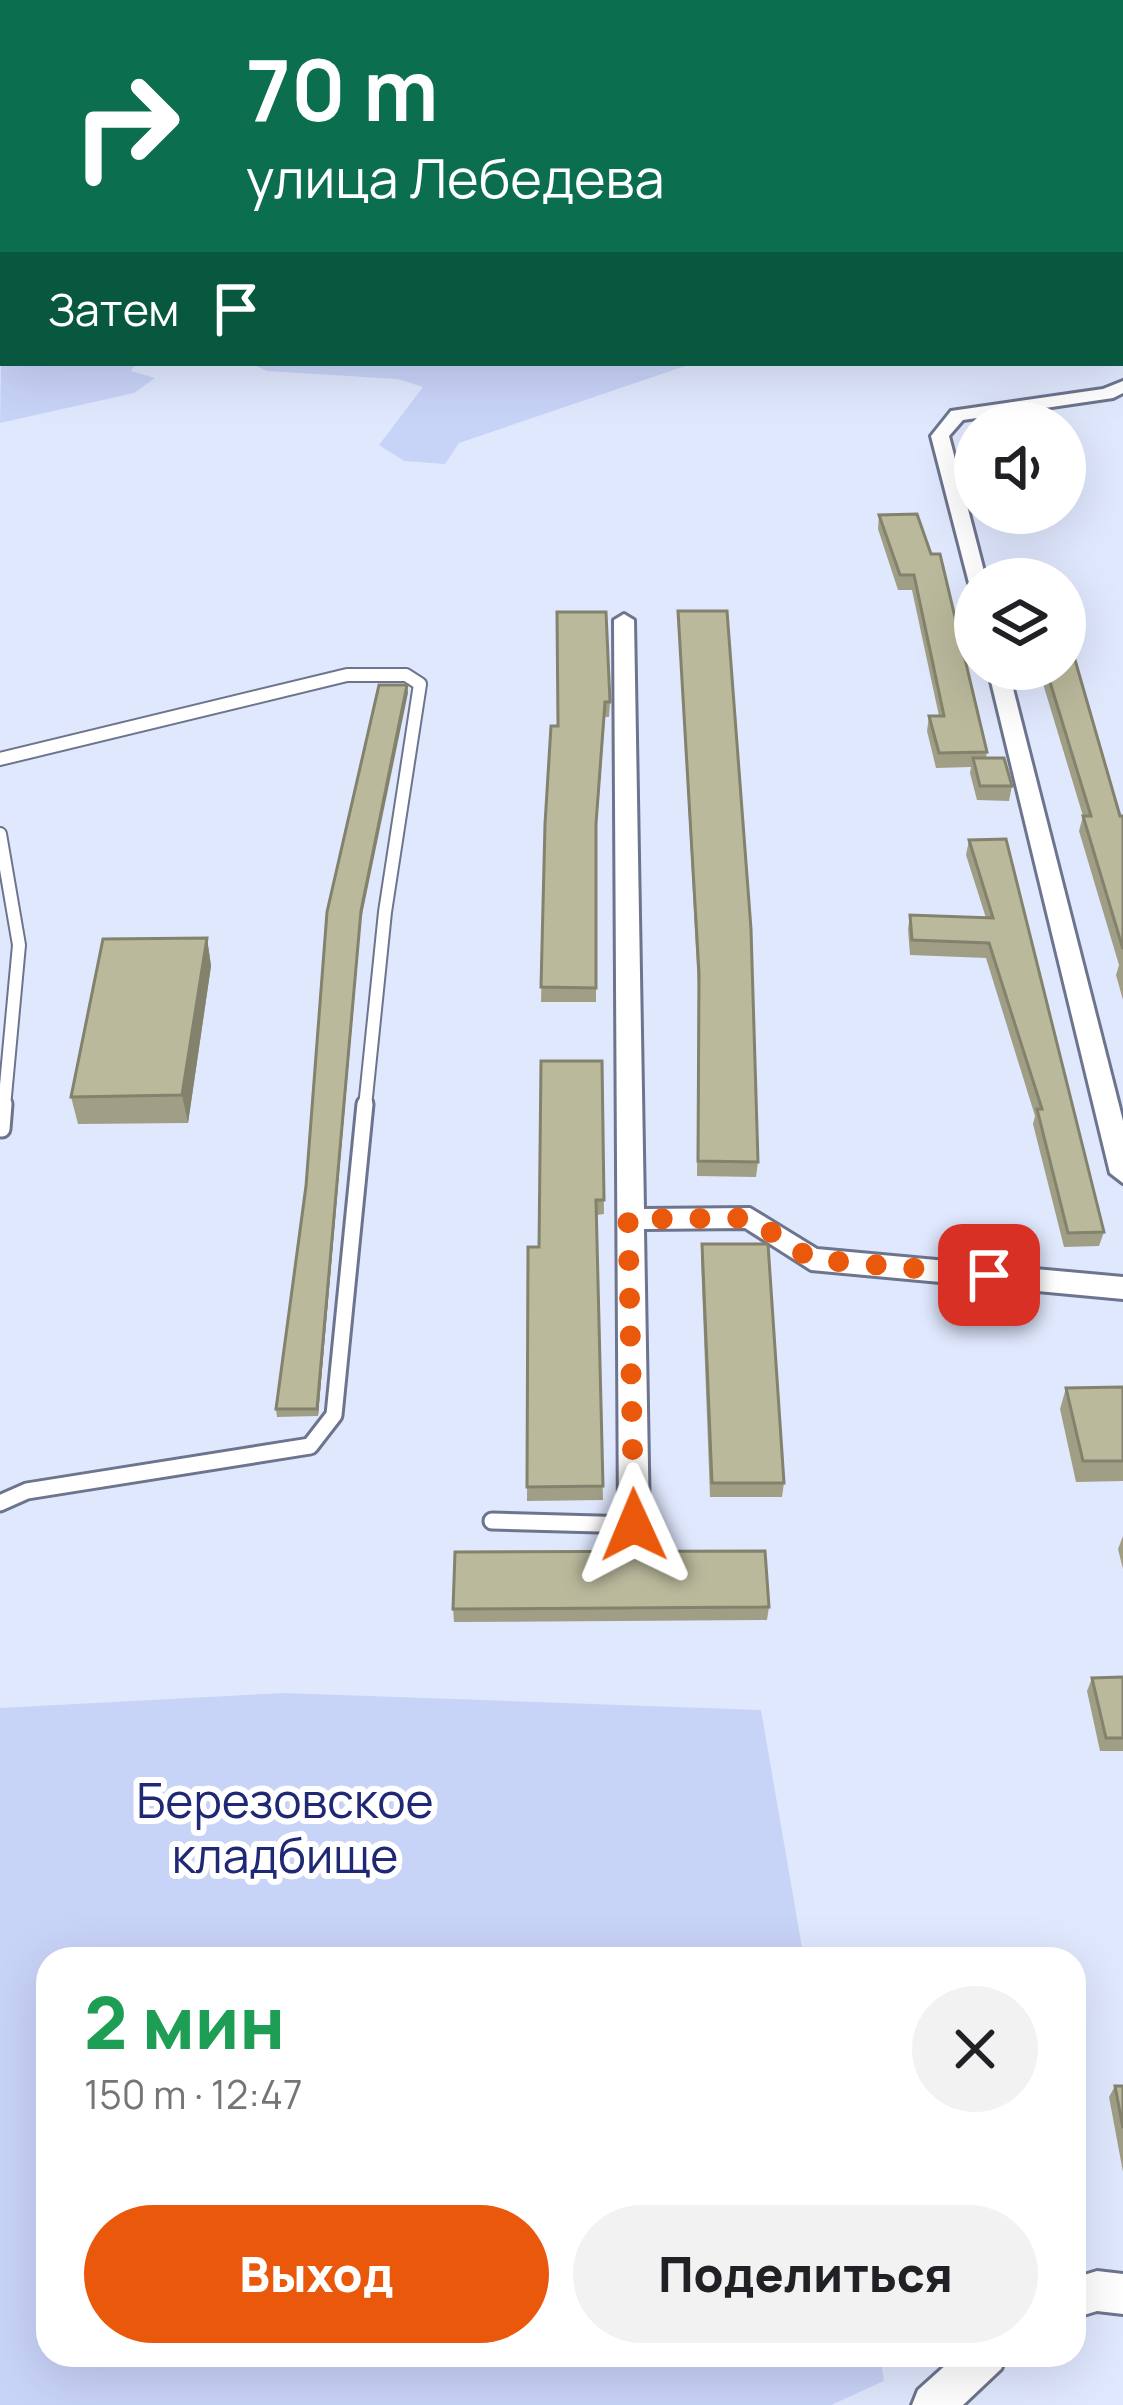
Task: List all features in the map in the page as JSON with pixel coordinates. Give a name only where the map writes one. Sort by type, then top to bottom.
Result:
[{"type":"street","points":[[971,558],[940,436],[957,415],[1107,394],[1123,386]]},
{"type":"street","points":[[624,620],[634,1525]]},
{"type":"street","points":[[1003,690],[1123,1173]]},
{"type":"street","points":[[628,1219],[750,1218],[811,1259],[1123,1288]]},
{"type":"street","points":[[1086,2294],[1123,2294]]},
{"type":"street","points":[[933,2405],[974,2367]]},
{"type":"lane","points":[[0,760],[347,675],[406,675],[420,684],[385,912],[334,1415],[310,1446],[27,1491],[0,1503]]},
{"type":"lane","points":[[0,834],[19,945],[2,1129]]},
{"type":"lane","points":[[492,1521],[634,1525]]},
{"type":"green space","points":[[1,366],[134,366],[131,371],[155,378],[134,393],[0,423]]},
{"type":"green space","points":[[256,366],[685,366],[459,443],[445,464],[404,461],[379,445],[423,387],[398,379],[267,371]]},
{"type":"green space","name":"Березовское кладбище","points":[[284,1693],[761,1710],[802,1947],[36,1947],[36,2367],[882,2367],[884,2381],[831,2405],[0,2405],[0,1708]]},
{"type":"building","points":[[917,514],[931,554],[940,554],[954,613],[954,690],[972,690],[987,752],[939,753],[929,716],[944,716],[914,575],[900,575],[879,515]]},
{"type":"building","points":[[678,611],[727,611],[751,929],[758,1162],[698,1161],[699,973]]},
{"type":"building","points":[[557,612],[606,612],[610,702],[605,702],[596,824],[596,988],[541,987],[551,726],[558,726]]},
{"type":"building","points":[[379,685],[407,685],[361,911],[317,1409],[276,1409],[306,1186],[327,912]]},
{"type":"building","points":[[1052,690],[1084,690],[1123,816],[1123,949],[1083,816],[1091,816]]},
{"type":"building","points":[[973,758],[1004,758],[1012,786],[980,786]]},
{"type":"building","points":[[1006,839],[1104,1232],[1068,1233],[1037,1109],[1042,1109],[989,943],[912,940],[910,915],[993,918],[969,840]]},
{"type":"building","points":[[207,938],[182,1095],[71,1097],[103,939]]},
{"type":"building","points":[[541,1061],[602,1061],[604,1200],[596,1200],[603,1486],[527,1487],[528,1247],[539,1247]]},
{"type":"building","points":[[702,1244],[768,1244],[784,1483],[712,1483]]},
{"type":"building","points":[[1123,1387],[1123,1461],[1083,1461],[1066,1388]]},
{"type":"building","points":[[765,1551],[769,1607],[453,1609],[455,1552]]},
{"type":"building","points":[[1123,1677],[1123,1738],[1106,1738],[1092,1678]]},
{"type":"building","points":[[1115,2086],[1123,2086],[1123,2128]]},
{"type":"route","points":[[634,1525],[628,1219],[750,1218],[811,1259],[989,1275]]}]
